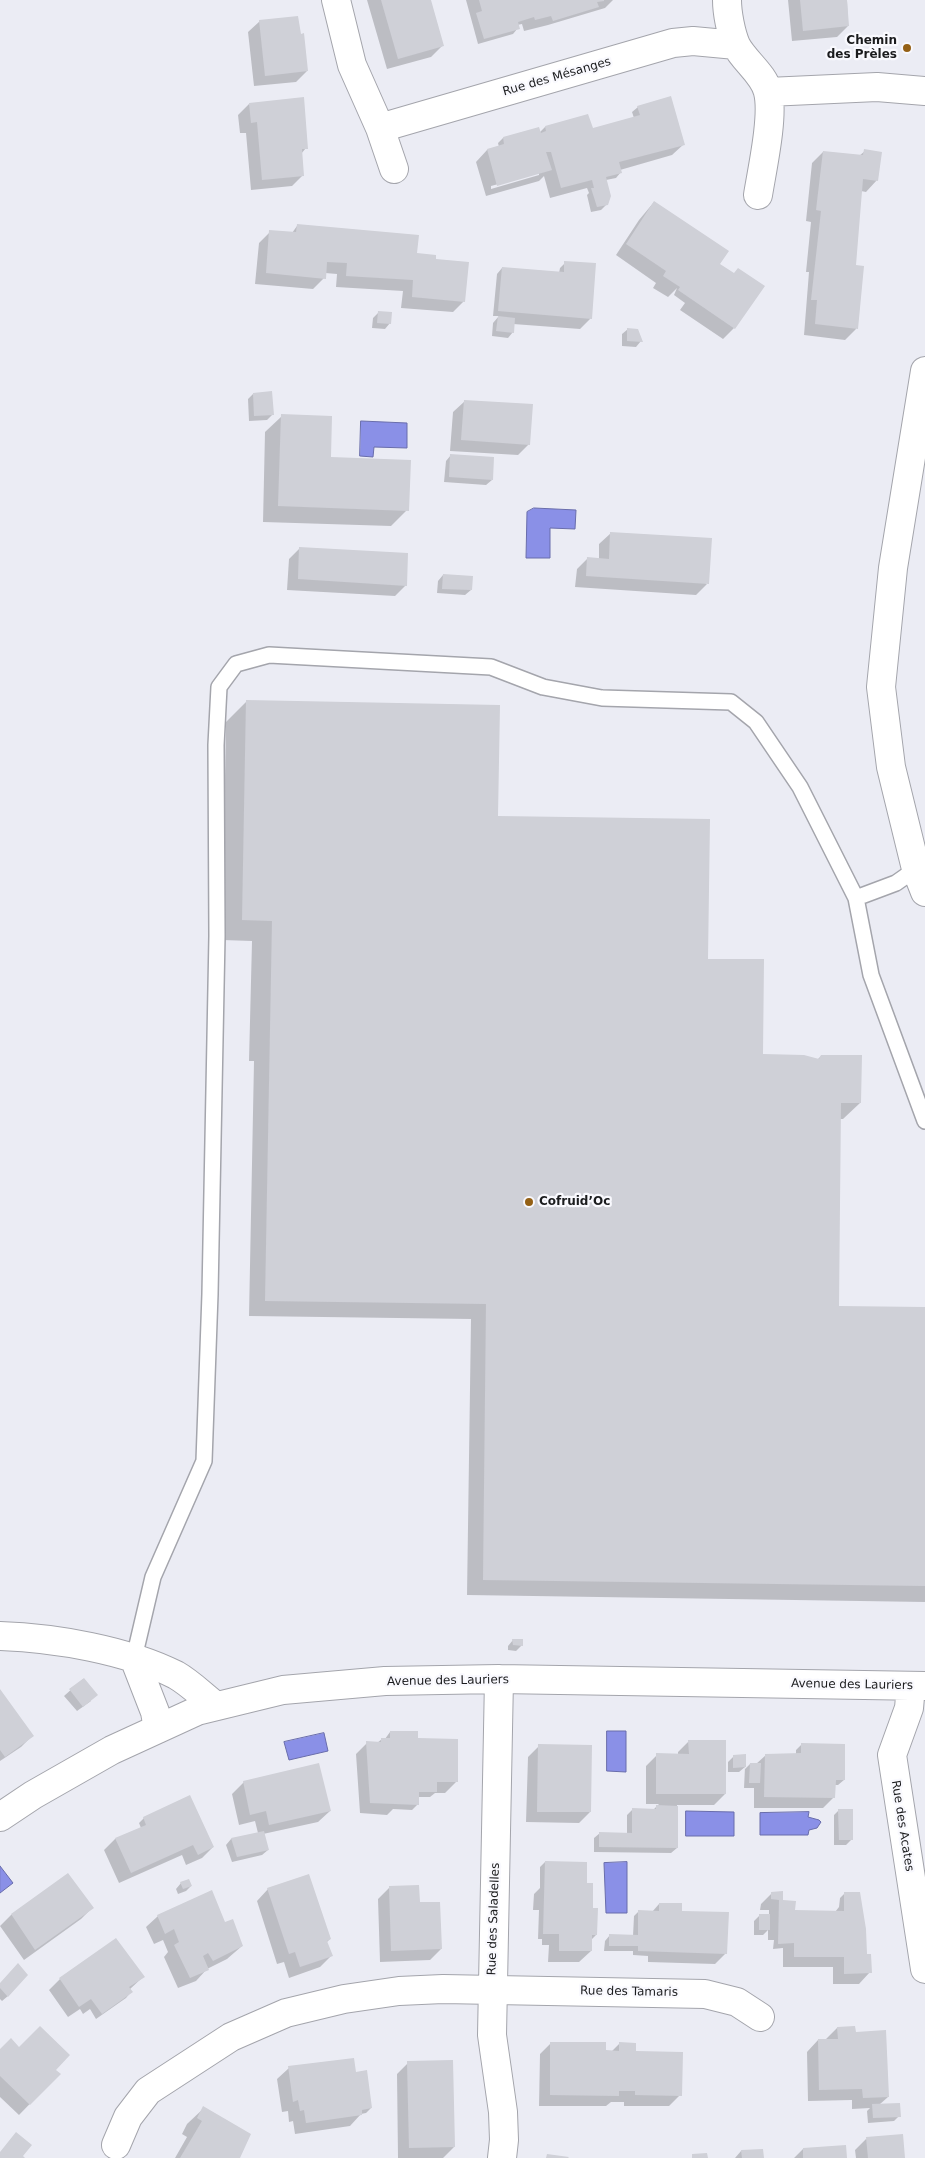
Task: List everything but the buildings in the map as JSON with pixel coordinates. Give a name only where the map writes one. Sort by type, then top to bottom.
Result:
[{"type":"street","points":[[336,0],[352,65],[380,128],[394,169]]},
{"type":"street","points":[[727,0],[727,8],[736,45],[754,68],[768,92],[765,152],[758,195]]},
{"type":"street","name":"Rue des Mésanges","points":[[380,128],[673,43],[693,42],[736,45]]},
{"type":"street","points":[[768,92],[877,87],[925,91]]},
{"type":"street","points":[[921,881],[891,767],[880,687],[893,568],[925,372]]},
{"type":"street","points":[[0,1636],[64,1642],[134,1658],[178,1676],[216,1706]]},
{"type":"street","points":[[134,1658],[155,1712],[158,1729]]},
{"type":"street","name":"Avenue des Lauriers","points":[[0,1817],[33,1795],[112,1750],[197,1711],[283,1690],[386,1681],[499,1679],[918,1686]]},
{"type":"street","name":"Rue des Saladelles","points":[[499,1679],[492,2035],[503,2112],[504,2140],[502,2158]]},
{"type":"street","name":"Rue des Acates","points":[[918,1686],[892,1755],[925,1969]]},
{"type":"street","name":"Rue des Tamaris","points":[[116,2145],[128,2117],[148,2091],[231,2037],[286,2013],[344,1999],[399,1990],[705,1994],[737,2002],[760,2017]]},
{"type":"lane","points":[[134,1658],[153,1577],[204,1461],[210,1294],[217,936],[216,736],[219,687],[236,664],[269,655],[491,667],[543,686],[602,698],[731,702],[756,722],[800,787],[856,898],[871,975],[925,1122]]},
{"type":"lane","points":[[856,898],[896,883],[921,881]]},
{"type":"water","points":[[361,421],[407,423],[407,448],[374,447],[373,457],[360,456]]},
{"type":"water","points":[[534,508],[576,510],[575,529],[550,528],[550,558],[526,558],[527,512]]},
{"type":"water","points":[[607,1731],[626,1731],[626,1772],[607,1771]]},
{"type":"water","points":[[324,1733],[328,1751],[289,1760],[284,1742]]},
{"type":"water","points":[[686,1811],[734,1812],[734,1836],[686,1836]]},
{"type":"water","points":[[809,1812],[808,1817],[821,1822],[817,1828],[809,1830],[808,1835],[760,1835],[760,1813]]},
{"type":"water","points":[[627,1862],[627,1913],[606,1913],[604,1863]]},
{"type":"water","points":[[0,1866],[13,1883],[0,1893]]},
{"type":"place","name":"Chemin des Prèles","points":[[907,48]]},
{"type":"place","name":"Cofruid’Oc","points":[[529,1202]]}]
